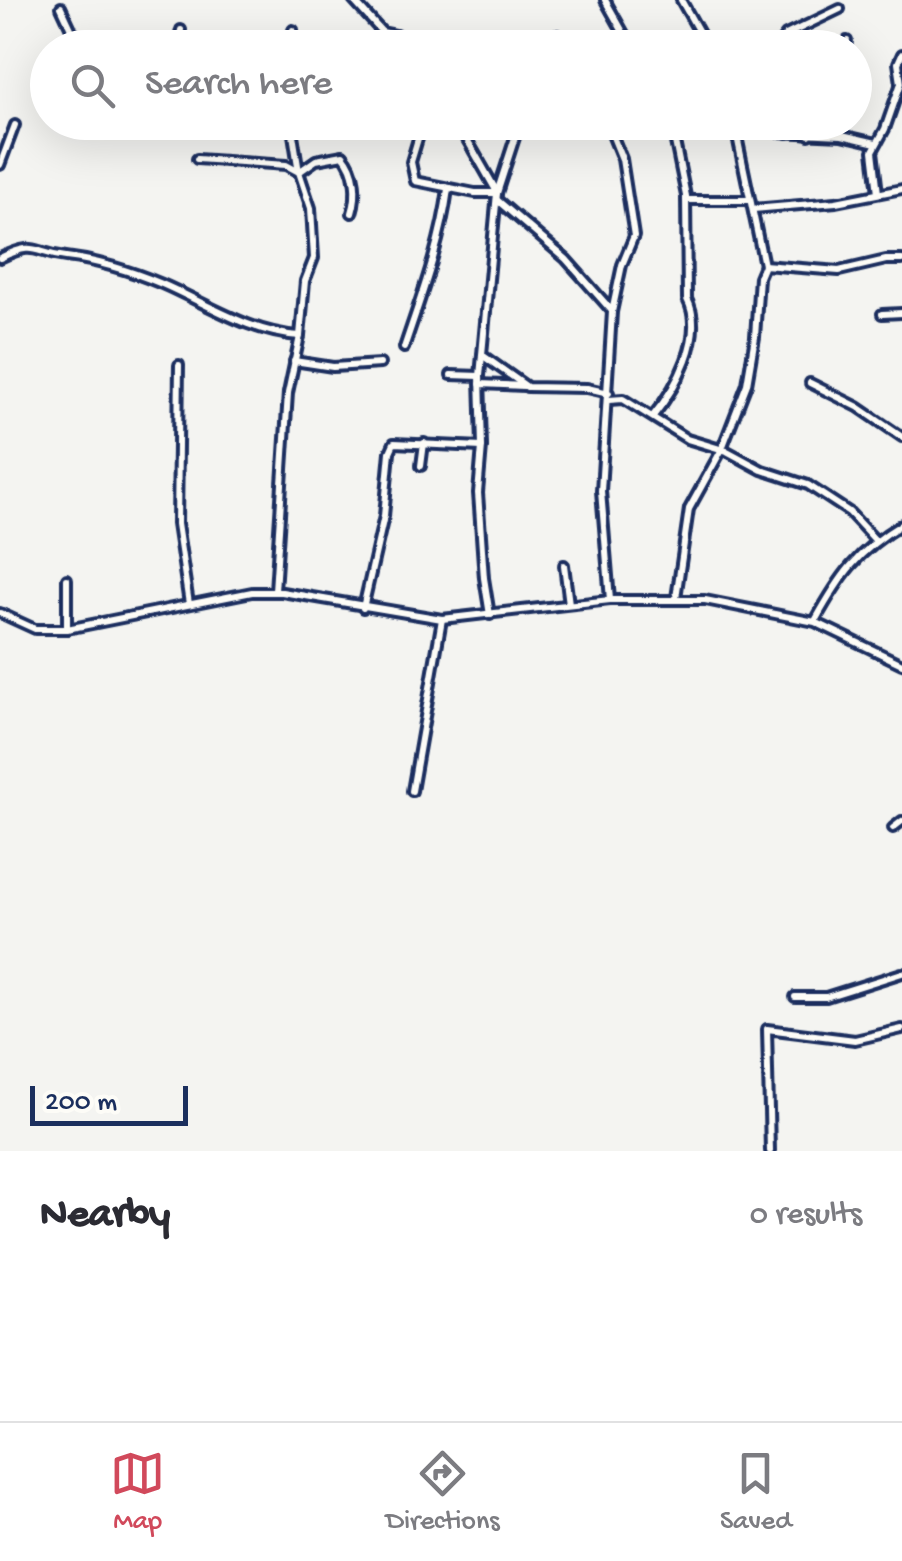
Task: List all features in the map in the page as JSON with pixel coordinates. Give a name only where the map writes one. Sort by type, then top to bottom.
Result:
[{"type":"street","points":[[353,0],[380,30]]},
{"type":"street","points":[[604,0],[622,30]]},
{"type":"street","points":[[681,0],[698,30]]},
{"type":"street","points":[[61,6],[72,30]]},
{"type":"street","points":[[796,30],[840,9]]},
{"type":"street","points":[[878,193],[872,160],[901,83],[898,63],[902,54]]},
{"type":"street","points":[[0,165],[15,125]]},
{"type":"street","points":[[275,591],[288,393],[300,336],[305,280],[314,258],[311,208],[293,140]]},
{"type":"street","points":[[418,140],[411,162],[412,174],[419,183],[497,196]]},
{"type":"street","points":[[467,140],[497,196],[566,259],[612,312]]},
{"type":"street","points":[[490,615],[478,493],[482,447],[480,380],[497,196],[512,140]]},
{"type":"street","points":[[610,600],[602,491],[612,312],[622,265],[634,236],[631,202],[614,140]]},
{"type":"street","points":[[653,416],[681,368],[694,333],[687,298],[686,200],[675,140]]},
{"type":"street","points":[[676,598],[688,509],[721,451],[746,384],[755,337],[759,277],[764,265],[738,140]]},
{"type":"street","points":[[859,140],[876,144]]},
{"type":"street","points":[[299,172],[316,160],[343,154],[356,188],[352,213]]},
{"type":"street","points":[[196,159],[278,163],[299,172]]},
{"type":"street","points":[[404,348],[444,220],[448,189]]},
{"type":"street","points":[[753,209],[836,202],[902,189]]},
{"type":"street","points":[[686,200],[749,200]]},
{"type":"street","points":[[0,258],[28,247],[108,264],[165,285],[253,326],[276,334],[300,336]]},
{"type":"street","points":[[764,265],[839,271],[902,260]]},
{"type":"street","points":[[882,314],[902,313]]},
{"type":"street","points":[[482,354],[527,386]]},
{"type":"street","points":[[294,361],[334,367],[380,364]]},
{"type":"street","points":[[180,365],[177,524],[189,604]]},
{"type":"street","points":[[451,375],[527,386],[588,388],[623,399],[687,439],[808,486],[850,512],[875,540]]},
{"type":"street","points":[[810,384],[858,407],[902,436]]},
{"type":"street","points":[[362,608],[384,516],[392,446],[397,442],[482,447]]},
{"type":"street","points":[[421,466],[424,443]]},
{"type":"street","points":[[815,622],[842,573],[875,540],[902,524]]},
{"type":"street","points":[[564,565],[569,604]]},
{"type":"street","points":[[67,579],[67,629]]},
{"type":"street","points":[[0,613],[35,629],[67,629],[275,591],[442,619],[610,600],[676,598],[739,605],[815,622],[902,664]]},
{"type":"street","points":[[412,791],[442,619]]},
{"type":"street","points":[[893,828],[902,820]]},
{"type":"street","points":[[795,997],[826,997],[902,973]]},
{"type":"street","points":[[770,1151],[767,1029],[855,1040],[902,1029]]}]
